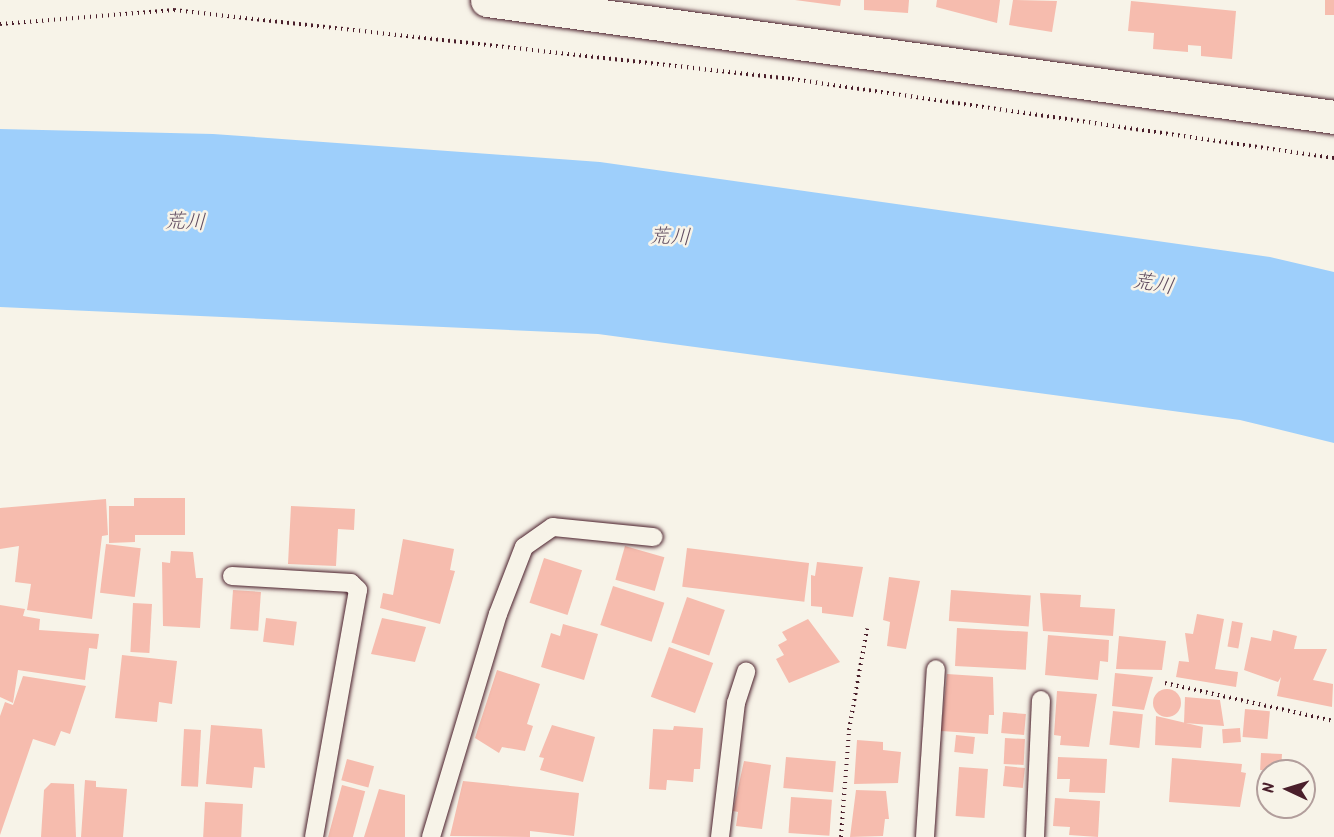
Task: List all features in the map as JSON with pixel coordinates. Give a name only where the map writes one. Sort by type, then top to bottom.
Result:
[{"type":"street","points":[[487,0],[1334,117]]},
{"type":"lane","points":[[431,837],[498,614],[524,547],[554,527],[654,537]]},
{"type":"lane","points":[[232,576],[351,583],[358,590],[314,837]]},
{"type":"lane","points":[[925,837],[936,669]]},
{"type":"lane","points":[[720,837],[736,703],[746,672]]},
{"type":"lane","points":[[1035,837],[1041,700]]},
{"type":"path","points":[[0,24],[174,10],[792,79],[1334,158]]},
{"type":"path","points":[[841,837],[849,730],[867,629]]},
{"type":"path","points":[[1165,683],[1334,721]]},
{"type":"water","name":"荒川","points":[[0,129],[213,134],[600,162],[1270,257],[1334,272],[1334,443],[1240,420],[598,334],[0,307]]},
{"type":"building","points":[[795,0],[841,0],[840,6]]},
{"type":"building","points":[[864,0],[909,0],[908,13],[864,10]]},
{"type":"building","points":[[937,0],[1000,0],[997,23],[936,7]]},
{"type":"building","points":[[1013,0],[1057,1],[1052,32],[1009,25]]},
{"type":"building","points":[[1325,0],[1334,0],[1334,15],[1325,15]]},
{"type":"building","points":[[1131,1],[1236,11],[1232,59],[1201,56],[1201,46],[1188,45],[1188,52],[1153,49],[1154,33],[1128,31]]},
{"type":"building","points":[[134,498],[185,498],[185,535],[135,535],[135,542],[109,543],[109,506],[134,506]]},
{"type":"building","points":[[106,499],[108,535],[102,536],[92,619],[27,610],[31,584],[15,582],[19,546],[0,549],[0,508]]},
{"type":"building","points":[[291,506],[355,509],[354,530],[338,529],[336,566],[288,564]]},
{"type":"building","points":[[403,539],[454,549],[450,570],[455,571],[440,624],[380,608],[383,593],[393,595]]},
{"type":"building","points":[[106,544],[141,548],[135,597],[100,593]]},
{"type":"building","points":[[625,546],[664,557],[655,591],[615,580]]},
{"type":"building","points":[[687,548],[809,563],[804,602],[682,587]]},
{"type":"building","points":[[171,551],[193,552],[196,578],[203,578],[200,628],[163,626],[162,562],[170,563]]},
{"type":"building","points":[[544,558],[582,570],[568,615],[529,603]]},
{"type":"building","points":[[817,562],[863,567],[853,617],[822,613],[822,607],[811,606],[811,575],[815,576]]},
{"type":"building","points":[[889,577],[920,581],[906,649],[887,646],[890,622],[883,620]]},
{"type":"building","points":[[613,586],[664,603],[652,642],[600,625]]},
{"type":"building","points":[[233,590],[261,592],[258,631],[230,629]]},
{"type":"building","points":[[951,590],[1031,596],[1029,627],[949,621]]},
{"type":"building","points":[[1040,593],[1081,595],[1080,607],[1115,609],[1113,636],[1043,631]]},
{"type":"building","points":[[687,597],[725,610],[709,655],[671,642]]},
{"type":"building","points":[[133,603],[152,604],[149,653],[130,652]]},
{"type":"building","points":[[0,605],[25,609],[23,616],[40,619],[39,630],[99,634],[97,649],[89,648],[85,680],[18,670],[13,703],[0,697]]},
{"type":"building","points":[[1197,614],[1224,619],[1215,669],[1238,672],[1236,687],[1176,677],[1179,661],[1189,662],[1185,633],[1193,634]]},
{"type":"building","points":[[266,618],[297,622],[294,646],[263,642]]},
{"type":"building","points":[[382,618],[426,627],[415,662],[371,654]]},
{"type":"building","points":[[808,619],[840,662],[789,683],[776,659],[784,655],[778,645],[787,640],[782,632]]},
{"type":"building","points":[[1232,621],[1243,623],[1238,649],[1227,647]]},
{"type":"building","points":[[563,624],[598,634],[584,680],[541,667],[551,633],[560,636]]},
{"type":"building","points":[[957,628],[1028,632],[1026,670],[955,666]]},
{"type":"building","points":[[1273,630],[1297,636],[1294,649],[1327,649],[1313,680],[1333,684],[1332,707],[1277,696],[1281,677],[1278,682],[1244,670],[1251,637],[1271,641]]},
{"type":"building","points":[[1048,635],[1109,640],[1108,662],[1100,661],[1098,680],[1045,675]]},
{"type":"building","points":[[1119,636],[1166,641],[1162,670],[1116,669]]},
{"type":"building","points":[[669,647],[713,663],[695,713],[651,697]]},
{"type":"building","points":[[122,655],[177,661],[172,704],[159,702],[157,722],[115,718]]},
{"type":"building","points":[[497,670],[540,684],[527,724],[533,726],[525,751],[502,747],[499,753],[475,738]]},
{"type":"building","points":[[1115,673],[1153,677],[1144,710],[1112,706]]},
{"type":"building","points":[[947,674],[993,677],[994,715],[989,715],[988,734],[941,731]]},
{"type":"building","points":[[23,676],[86,686],[70,734],[61,731],[55,746],[33,739],[0,835],[0,716],[5,702],[13,705]]},
{"type":"building","points":[[1167,689],[1177,693],[1181,703],[1177,713],[1167,717],[1157,713],[1153,703],[1157,693]]},
{"type":"building","points":[[1057,691],[1097,694],[1089,747],[1060,745],[1061,736],[1054,735]]},
{"type":"building","points":[[1185,697],[1220,700],[1224,726],[1184,723]]},
{"type":"building","points":[[1245,709],[1270,711],[1267,739],[1243,737]]},
{"type":"building","points":[[1113,711],[1143,714],[1139,748],[1109,745]]},
{"type":"building","points":[[1003,712],[1026,714],[1024,735],[1001,733]]},
{"type":"building","points":[[1156,716],[1203,727],[1201,748],[1155,745]]},
{"type":"building","points":[[211,725],[262,729],[265,768],[254,767],[252,788],[206,784]]},
{"type":"building","points":[[552,725],[595,737],[583,782],[540,770],[544,758],[539,757]]},
{"type":"building","points":[[674,726],[703,728],[700,769],[694,769],[693,782],[667,780],[666,790],[649,789],[653,729],[673,730]]},
{"type":"building","points":[[1240,728],[1241,742],[1223,743],[1222,729]]},
{"type":"building","points":[[184,729],[201,730],[198,787],[181,786]]},
{"type":"building","points":[[956,735],[975,737],[973,754],[954,752]]},
{"type":"building","points":[[1005,738],[1025,739],[1024,765],[1004,764]]},
{"type":"building","points":[[857,740],[883,742],[883,750],[901,752],[898,783],[854,784]]},
{"type":"building","points":[[1261,753],[1282,754],[1282,759],[1261,759]]},
{"type":"building","points":[[786,757],[836,761],[833,792],[783,788]]},
{"type":"building","points":[[1058,757],[1107,759],[1105,793],[1069,792],[1070,779],[1057,779]]},
{"type":"building","points":[[1172,758],[1242,764],[1241,772],[1246,773],[1240,807],[1169,802]]},
{"type":"building","points":[[347,759],[374,766],[368,787],[341,780]]},
{"type":"building","points":[[744,761],[771,765],[762,829],[736,826],[738,812],[733,811]]},
{"type":"building","points":[[1005,766],[1025,768],[1023,788],[1003,786]]},
{"type":"building","points":[[959,767],[988,769],[985,818],[956,816]]},
{"type":"building","points":[[85,780],[96,781],[96,787],[127,789],[123,837],[81,837]]},
{"type":"building","points":[[463,781],[579,793],[574,836],[530,831],[530,837],[450,836]]},
{"type":"building","points":[[51,783],[74,784],[76,837],[41,837],[44,790]]},
{"type":"building","points":[[342,785],[365,791],[353,837],[328,837]]},
{"type":"building","points":[[379,789],[405,795],[405,837],[364,837]]},
{"type":"building","points":[[856,790],[886,791],[889,819],[885,819],[883,836],[850,837]]},
{"type":"building","points":[[791,797],[832,800],[829,836],[788,833]]},
{"type":"building","points":[[1055,798],[1100,801],[1098,837],[1069,835],[1070,827],[1053,826]]},
{"type":"building","points":[[205,802],[243,804],[241,837],[203,837]]}]
